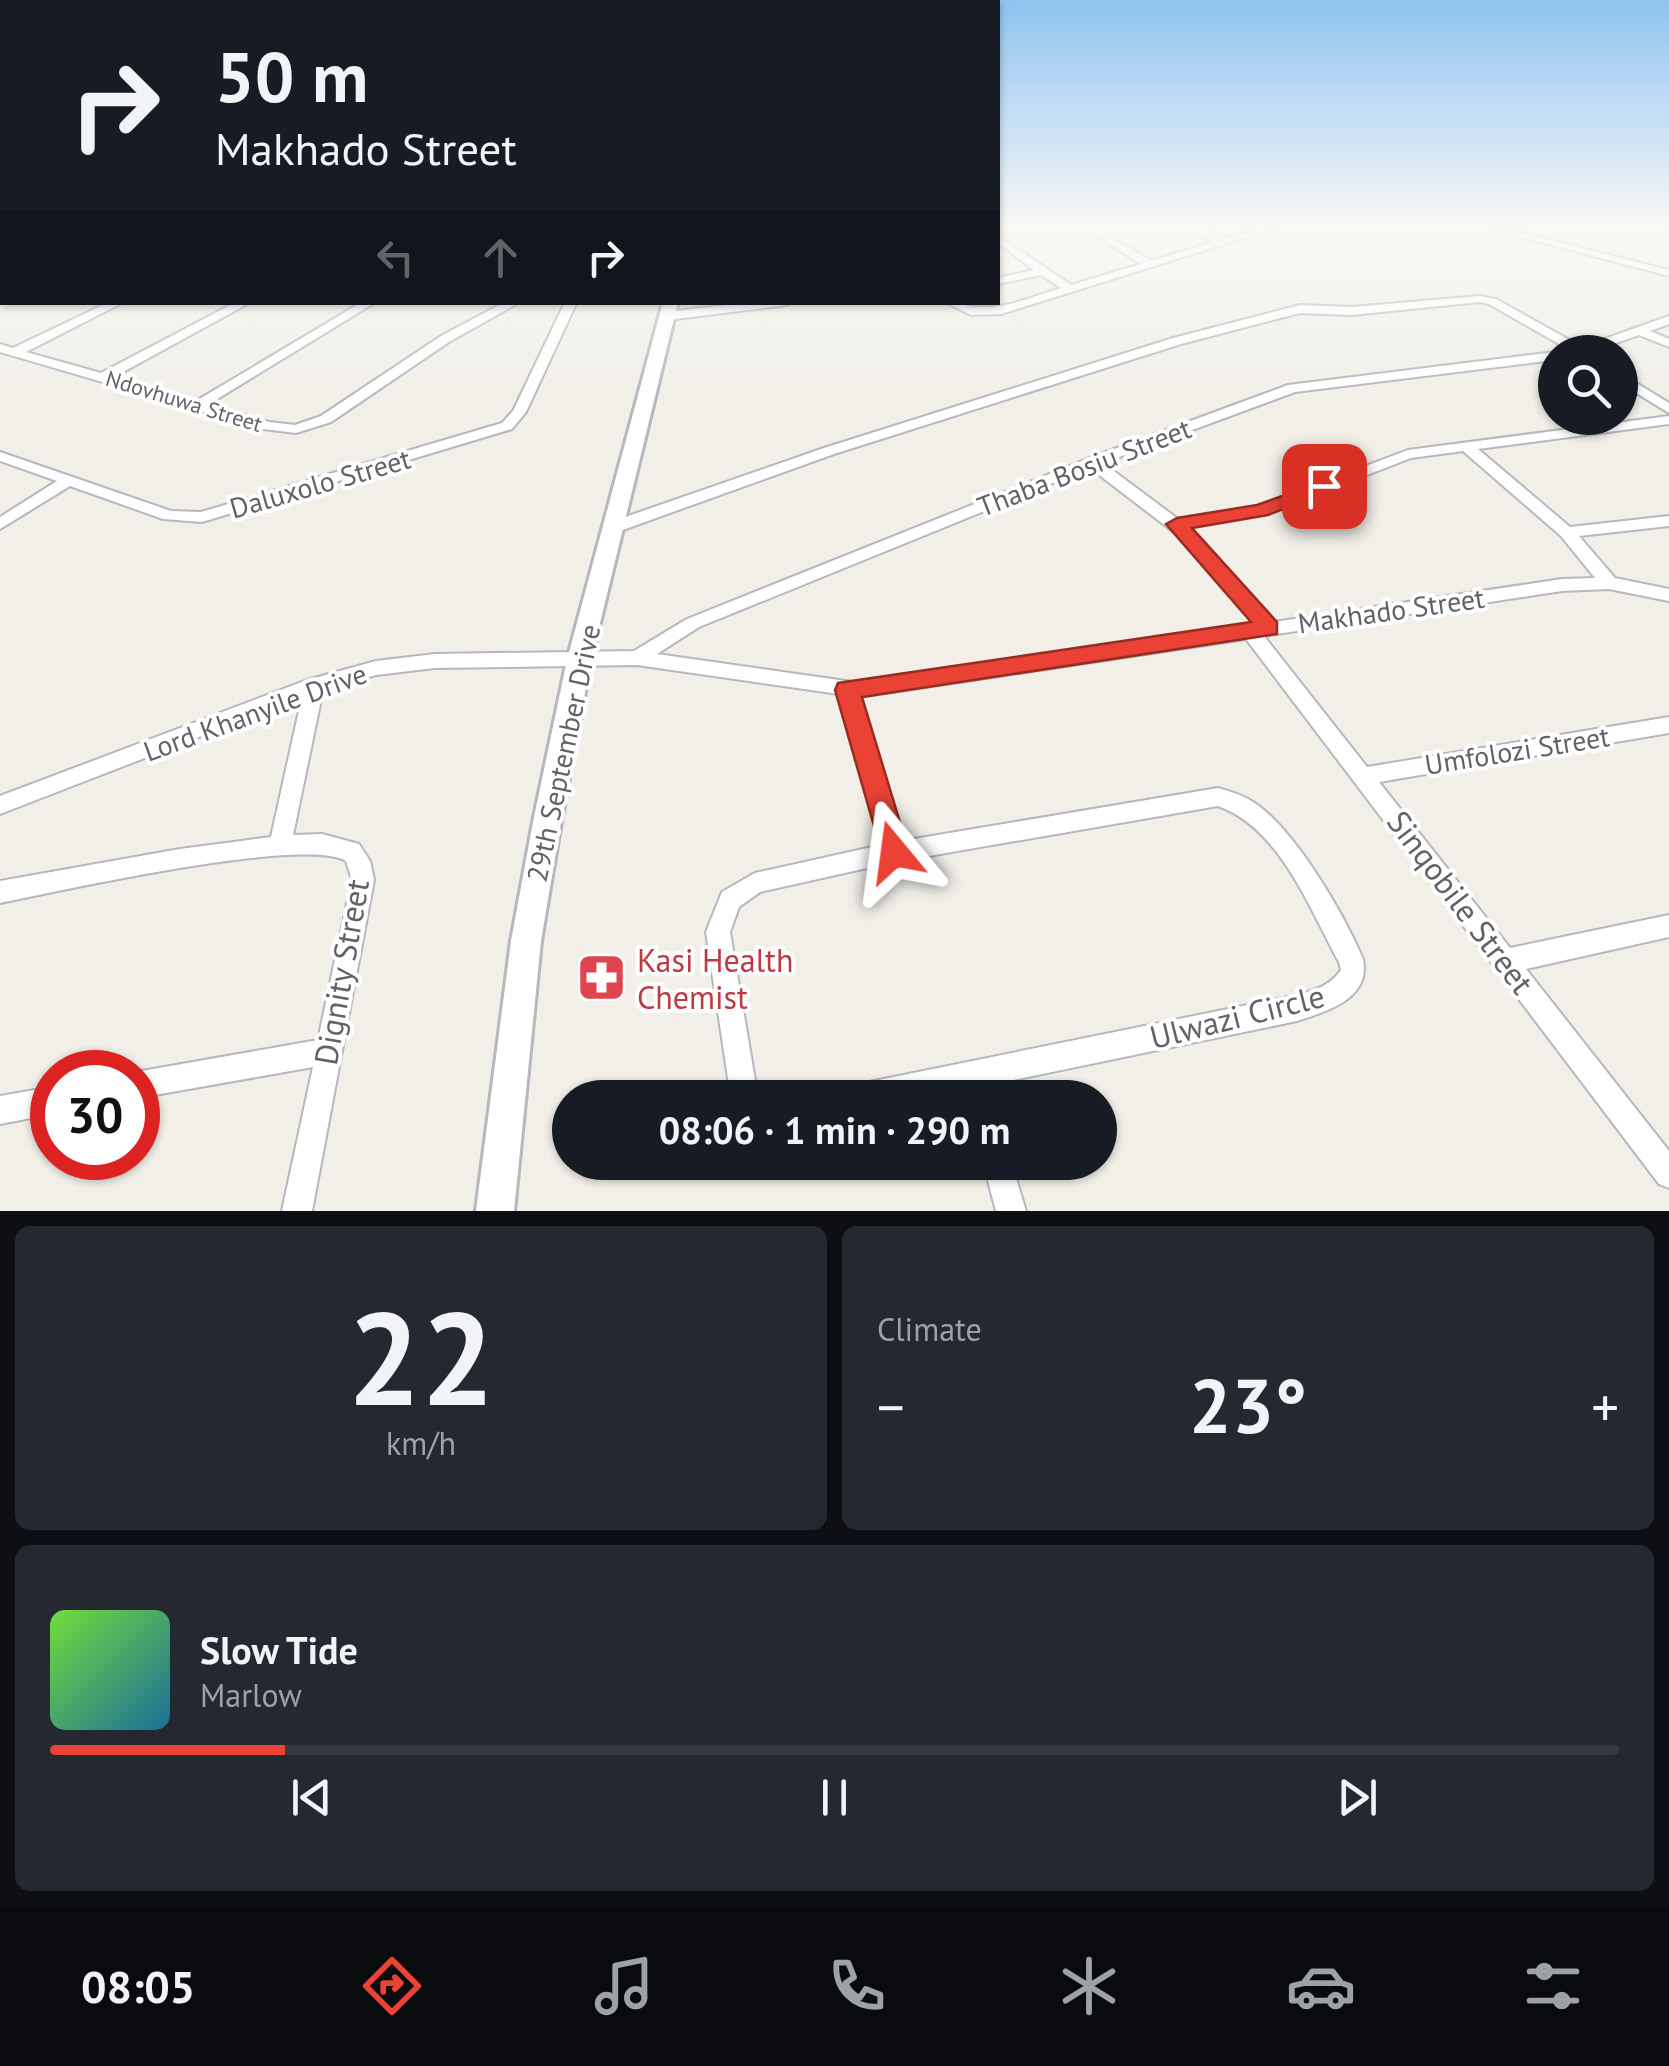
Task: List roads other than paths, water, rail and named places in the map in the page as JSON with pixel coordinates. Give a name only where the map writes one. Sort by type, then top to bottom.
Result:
[{"type":"street","points":[[1060,285],[1069,290]]},
{"type":"street","points":[[957,305],[971,311],[993,312],[1087,285]]},
{"type":"street","points":[[614,527],[829,451],[1177,341],[1300,310],[1352,311],[1486,300],[1549,335]]},
{"type":"street","points":[[15,352],[113,305]]},
{"type":"street","points":[[104,377],[240,305]]},
{"type":"street","points":[[198,404],[367,305]]},
{"type":"street","name":"Ndovhuwa Street","points":[[0,348],[268,426],[305,428],[335,414],[460,329],[510,305]]},
{"type":"street","name":"Daluxolo Street","points":[[0,456],[169,516],[202,517],[483,436],[513,422],[570,305]]},
{"type":"street","points":[[669,309],[745,305]]},
{"type":"street","name":"29th September Drive","points":[[495,1211],[526,942],[580,660],[669,309]]},
{"type":"street","points":[[1629,335],[1669,320]]},
{"type":"street","points":[[1640,331],[1669,343]]},
{"type":"street","name":"Thaba Bosiu Street","points":[[636,658],[694,623],[1092,462],[1306,385],[1538,358]]},
{"type":"street","points":[[1638,389],[1669,409]]},
{"type":"street","points":[[1177,524],[1260,511],[1386,460],[1464,445],[1669,420]]},
{"type":"street","points":[[1464,445],[1567,532],[1610,583]]},
{"type":"street","name":"Sinqobile Street","points":[[1092,462],[1177,524],[1669,1174]]},
{"type":"street","points":[[0,524],[68,481]]},
{"type":"street","points":[[1567,532],[1669,520]]},
{"type":"street","name":"Makhado Street","points":[[580,660],[636,658],[847,690],[1562,585],[1610,583],[1669,595]]},
{"type":"street","name":"Lord Khanyile Drive","points":[[0,805],[314,685],[376,668],[436,662],[580,660]]},
{"type":"street","points":[[280,845],[314,685]]},
{"type":"street","points":[[847,690],[894,852]]},
{"type":"street","name":"Umfolozi Street","points":[[1365,776],[1669,725]]},
{"type":"street","name":"Ulwazi Circle","points":[[741,1080],[718,932],[730,900],[755,883],[894,852],[1184,800],[1232,800],[1268,824],[1351,959],[1353,970],[1345,986],[1331,996],[1297,1008],[996,1080]]},
{"type":"street","name":"Dignity Street","points":[[0,892],[280,845],[332,844],[350,849],[360,860],[363,880],[297,1211]]},
{"type":"street","points":[[1506,961],[1669,926]]},
{"type":"street","points":[[160,1082],[328,1051]]},
{"type":"street","points":[[0,1110],[30,1105]]},
{"type":"street","points":[[1002,1180],[1010,1211]]},
{"type":"place","name":"Kasi Health Chemist","points":[[602,978]]}]
